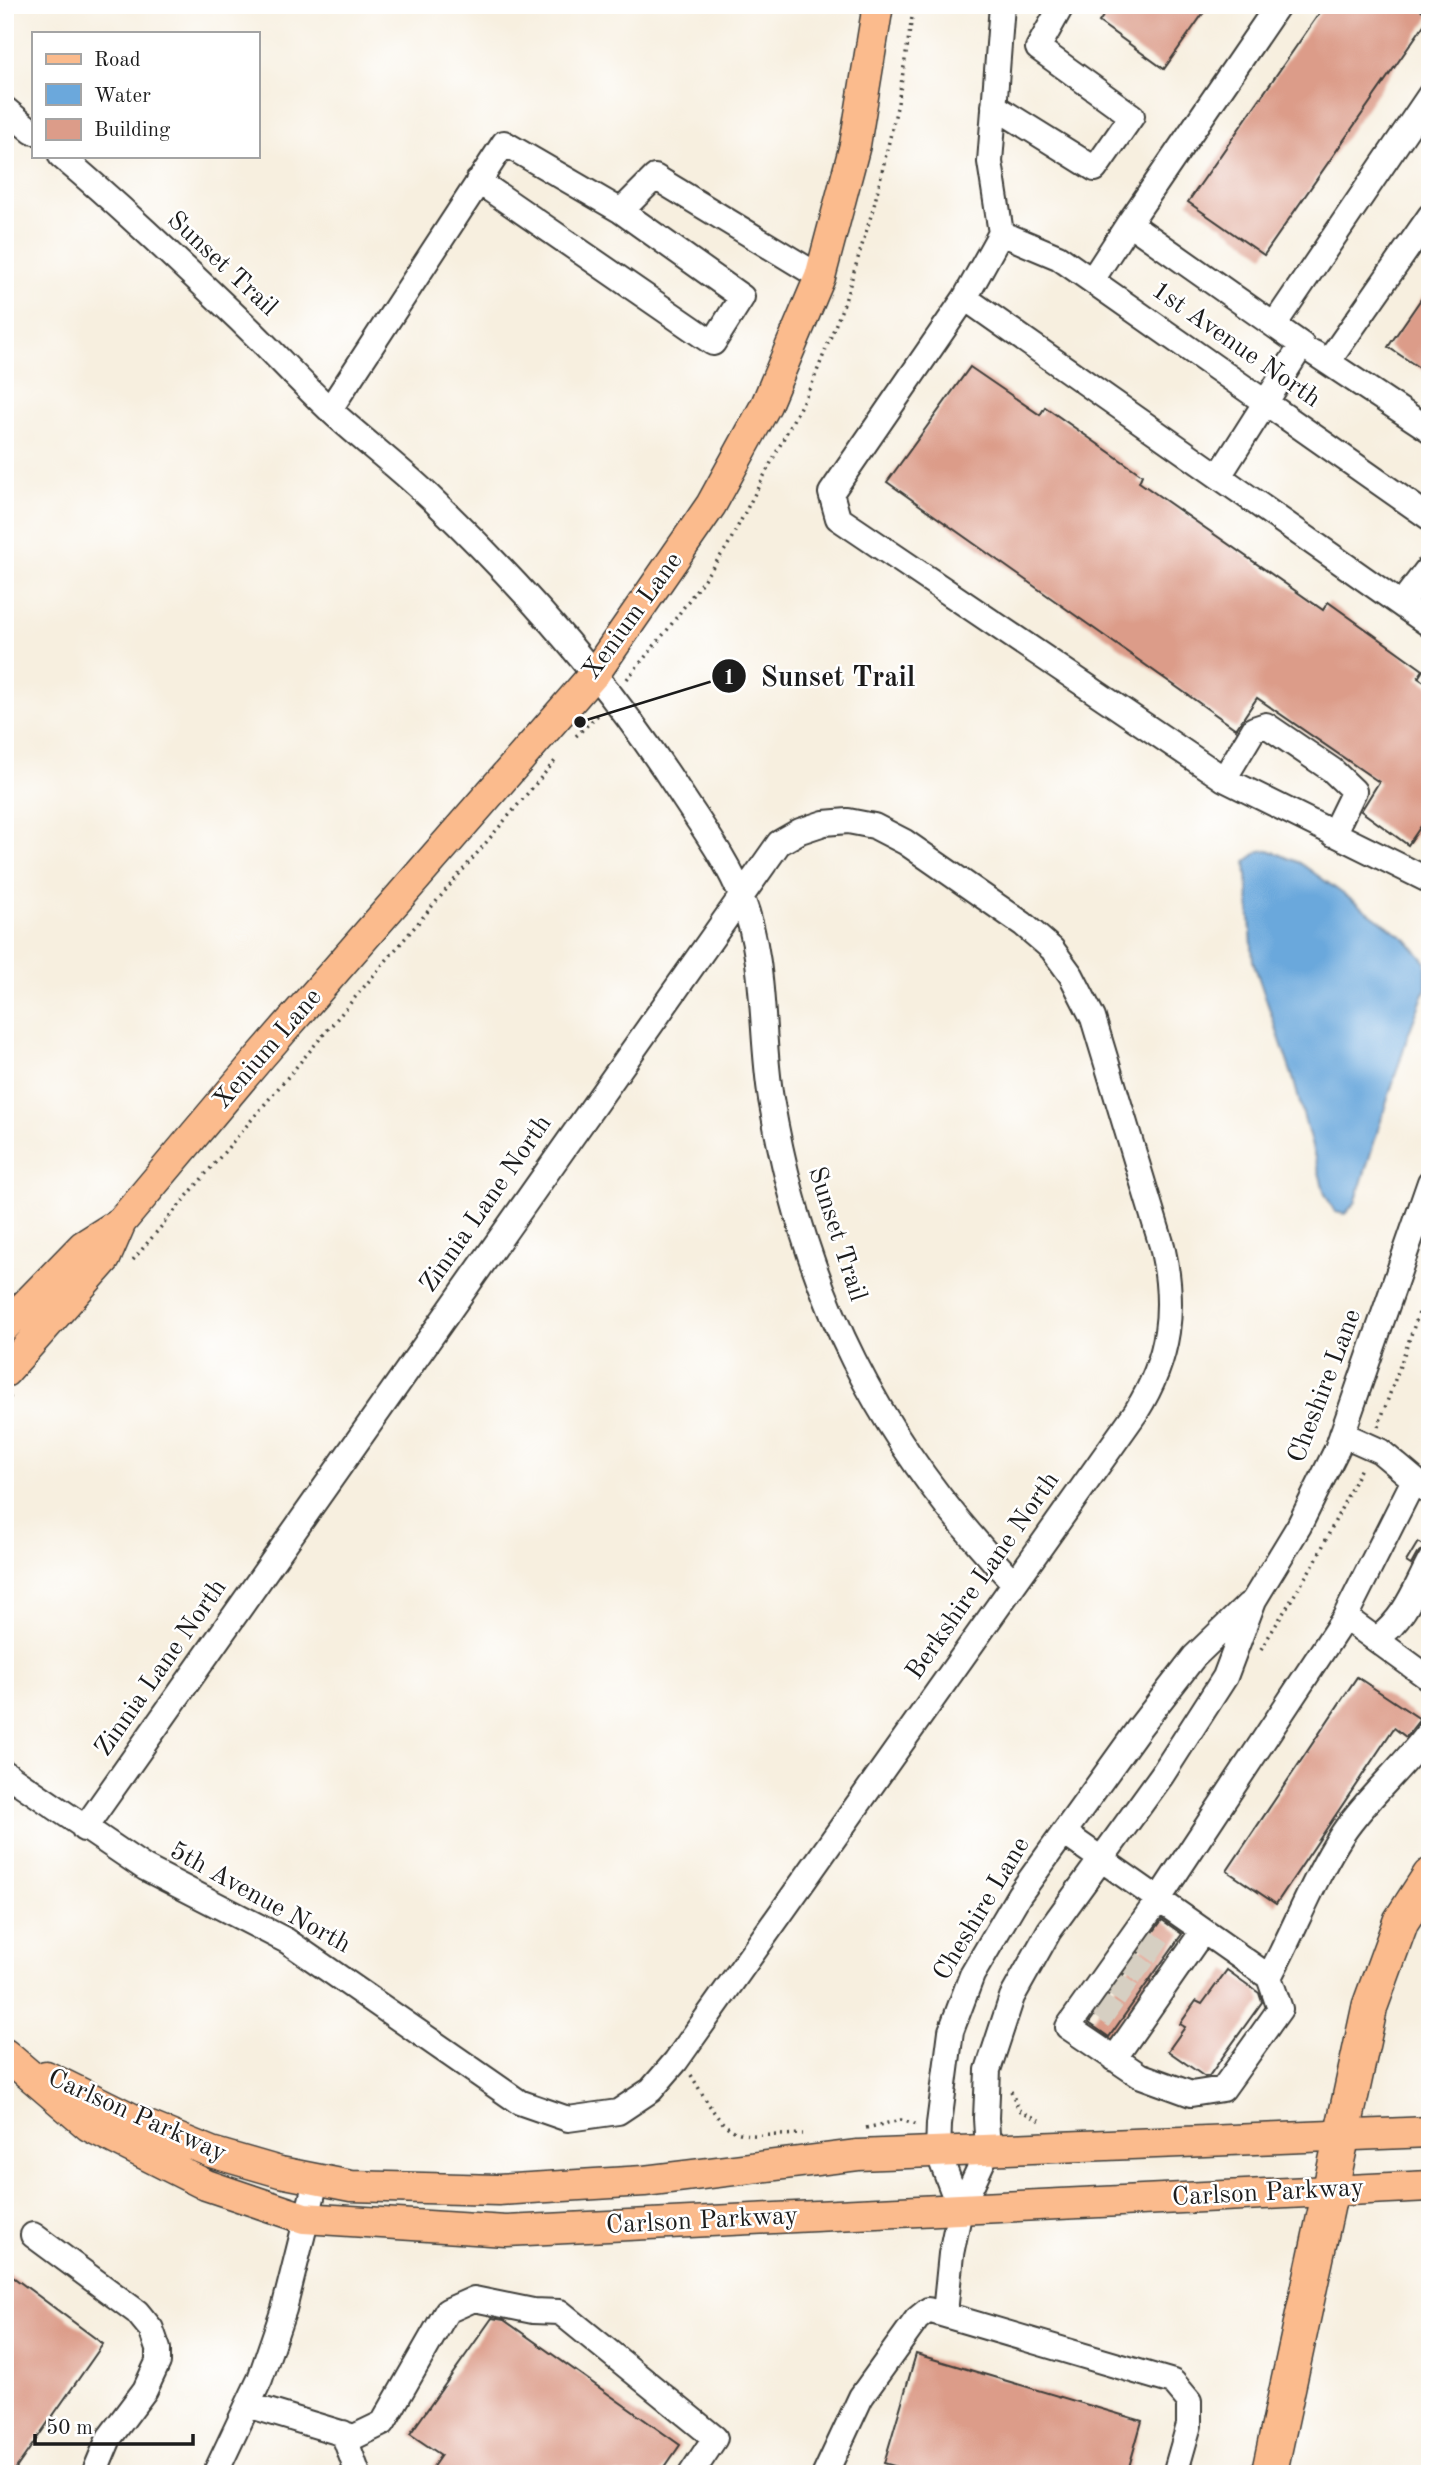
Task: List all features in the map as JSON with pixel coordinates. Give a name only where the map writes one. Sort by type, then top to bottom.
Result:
[{"type":"highway","points":[[1269,2474],[1329,2190],[1344,2136],[1354,2074],[1378,1980],[1401,1921],[1430,1876]]},
{"type":"main road","name":"Xenium Lane","points":[[9,1383],[105,1259],[121,1222],[268,1047],[595,673],[655,590],[754,432],[820,277],[858,133],[878,5]]},
{"type":"main road","name":"Xenium Lane","points":[[5,1326],[83,1246],[121,1222]]},
{"type":"main road","name":"Carlson Parkway","points":[[11,2058],[145,2125],[200,2148],[316,2181],[351,2186],[498,2190],[644,2181],[858,2155],[1430,2133]]},
{"type":"main road","name":"Carlson Parkway","points":[[11,2058],[89,2126],[206,2185],[304,2217],[506,2231],[1430,2186]]},
{"type":"street","points":[[1002,5],[990,162],[1001,233],[965,298],[831,493],[838,518],[1224,779],[1430,881]]},
{"type":"street","points":[[1038,48],[1062,5]]},
{"type":"street","points":[[1092,280],[1278,5]]},
{"type":"street","points":[[994,106],[1094,169],[1132,116],[1038,48],[999,49]]},
{"type":"street","points":[[1273,325],[1430,95]]},
{"type":"street","points":[[5,109],[32,131]]},
{"type":"street","points":[[330,409],[478,181],[504,143],[621,211],[742,297],[713,342],[478,181]]},
{"type":"street","name":"Sunset Trail","points":[[63,158],[244,324],[330,409],[432,499],[530,597],[638,727],[741,894],[761,967],[767,1076],[783,1162],[800,1230],[820,1285],[861,1376],[914,1465],[973,1538],[1014,1583]]},
{"type":"street","points":[[621,211],[654,177],[820,277]]},
{"type":"street","points":[[1328,362],[1430,216]]},
{"type":"street","points":[[1129,223],[1302,345],[1430,430]]},
{"type":"street","name":"1st Avenue North","points":[[1001,233],[1058,257],[1430,518]]},
{"type":"street","points":[[965,298],[1430,625]]},
{"type":"street","points":[[1219,476],[1264,401],[1302,345]]},
{"type":"street","points":[[1401,604],[1430,566]]},
{"type":"street","points":[[1224,779],[1254,729],[1266,725],[1332,770],[1354,791],[1333,834]]},
{"type":"street","name":"Zinnia Lane North","points":[[84,1829],[772,852],[788,837],[811,826],[848,821],[889,832],[1023,924]]},
{"type":"street","name":"Berkshire Lane North","points":[[519,2102],[568,2119],[618,2112],[651,2090],[676,2061],[1146,1397],[1166,1349],[1171,1315],[1170,1281],[1162,1246],[1093,1018],[1062,960],[1023,924]]},
{"type":"street","name":"Cheshire Lane","points":[[960,2210],[988,2150],[985,2118],[988,2070],[1012,1997],[1049,1931],[1206,1709],[1225,1677],[1254,1600],[1299,1526],[1342,1433],[1430,1182]]},
{"type":"street","points":[[1064,1833],[1158,1900],[1269,1976],[1280,2009],[1223,2089],[1191,2094],[1139,2076],[1068,2027],[1092,2001],[1138,1936],[1158,1900],[1345,1617],[1422,1486],[1380,1451],[1342,1433]]},
{"type":"street","points":[[1378,1638],[1392,1627],[1409,1605],[1430,1562]]},
{"type":"street","name":"Cheshire Lane","points":[[960,2210],[938,2152],[944,2072],[958,2008],[972,1975],[1002,1923],[1064,1833],[1194,1657],[1254,1600]]},
{"type":"street","points":[[1345,1617],[1378,1638],[1430,1678]]},
{"type":"street","points":[[1269,1976],[1290,1937],[1301,1906],[1345,1831],[1430,1730]]},
{"type":"street","name":"5th Avenue North","points":[[5,1773],[145,1868],[287,1941],[519,2102]]},
{"type":"street","points":[[1114,2059],[1127,2025],[1173,1960],[1203,1931]]},
{"type":"street","points":[[215,2474],[248,2405],[284,2309],[304,2217],[316,2181]]},
{"type":"street","points":[[945,2313],[951,2254],[960,2210]]},
{"type":"street","points":[[33,2235],[137,2312],[152,2329],[158,2348],[158,2362],[145,2390],[109,2438],[93,2474]]},
{"type":"street","points":[[248,2405],[355,2437],[383,2423],[447,2311],[474,2300],[533,2311],[560,2312],[715,2438],[691,2474]]},
{"type":"street","points":[[825,2474],[861,2397],[917,2319],[928,2310],[1173,2382],[1189,2401],[1189,2425],[1175,2474]]},
{"type":"street","points":[[343,2433],[358,2474]]},
{"type":"path","points":[[567,746],[593,722]]},
{"type":"path","points":[[125,1270],[558,757]]},
{"type":"path","points":[[5,1403],[9,1383]]},
{"type":"path","points":[[676,2061],[690,2073],[715,2118],[740,2136],[811,2134]]},
{"type":"path","points":[[857,2130],[901,2120],[919,2125]]},
{"type":"water","points":[[1269,850],[1300,863],[1406,939],[1426,962],[1426,988],[1408,1035],[1355,1203],[1345,1214],[1335,1212],[1325,1194],[1293,1078],[1253,961],[1246,861],[1260,851]]},
{"type":"building","points":[[1111,5],[1209,5],[1164,69],[1099,22]]},
{"type":"building","points":[[1325,5],[1414,5],[1430,16],[1264,255],[1188,202]]},
{"type":"building","points":[[1430,286],[1430,375],[1388,347]]},
{"type":"building","points":[[970,367],[1040,415],[1045,407],[1142,475],[1139,482],[1323,610],[1328,602],[1423,670],[1418,678],[1430,686],[1430,813],[1408,845],[1361,811],[1379,782],[1257,698],[1236,729],[887,482]]},
{"type":"building","points":[[1418,1542],[1427,1547],[1417,1554],[1411,1565],[1406,1562]]},
{"type":"building","points":[[1357,1677],[1420,1719],[1406,1737],[1394,1728],[1276,1904],[1227,1871]]},
{"type":"building","points":[[1162,1920],[1182,1934],[1109,2037],[1089,2023]]},
{"type":"building","points":[[1227,1970],[1259,1993],[1262,2002],[1209,2076],[1205,2077],[1168,2051],[1185,2027],[1180,2024],[1196,2001],[1202,2004]]},
{"type":"building","points":[[5,2271],[103,2344],[12,2474],[5,2474]]},
{"type":"building","points":[[492,2318],[504,2320],[680,2445],[660,2474],[428,2474],[441,2455],[410,2434]]},
{"type":"building","points":[[916,2354],[1142,2421],[1127,2474],[921,2474],[884,2463]]},
{"type":"tunnel","points":[[1142,1939],[1167,1956]]},
{"type":"tunnel","points":[[1127,1960],[1151,1978]]},
{"type":"tunnel","points":[[1111,1982],[1136,1999]]},
{"type":"tunnel","points":[[1096,2003],[1120,2020]]},
{"type":"place","name":"Sunset Trail","points":[[580,722]]}]
